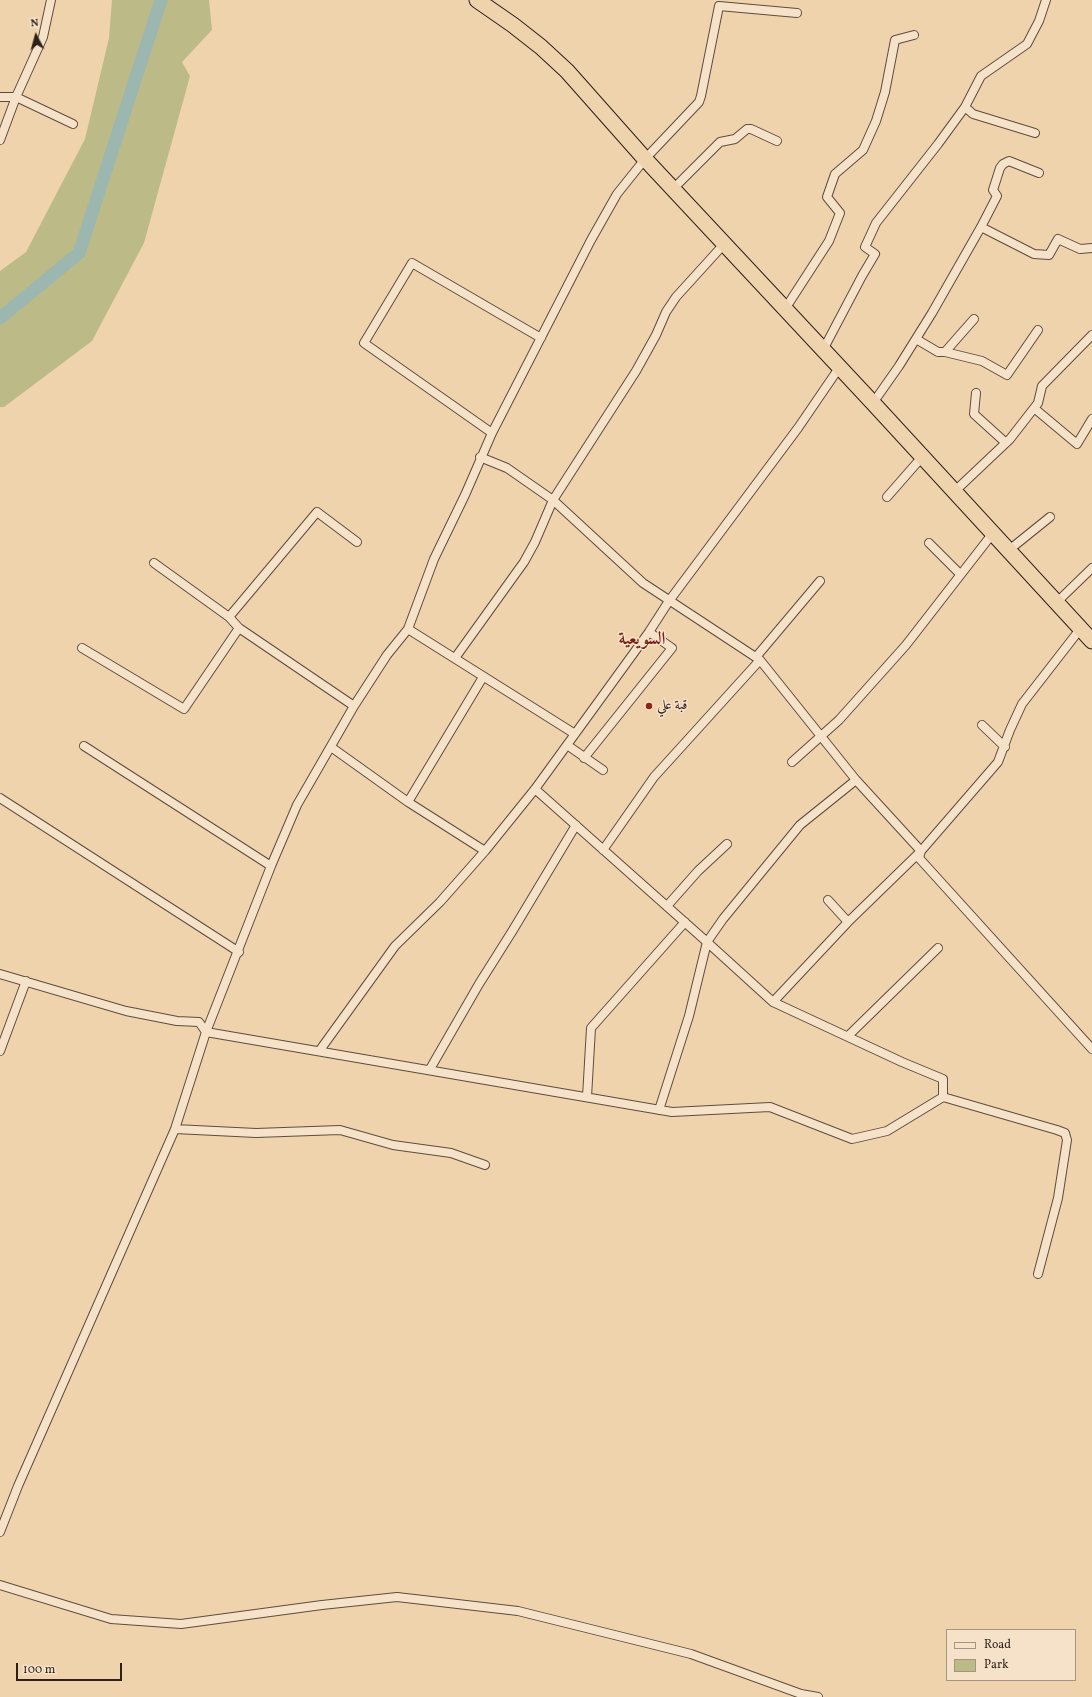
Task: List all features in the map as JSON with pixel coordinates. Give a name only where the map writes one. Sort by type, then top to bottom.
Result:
[{"type":"highway","points":[[477,0],[513,25],[555,59],[580,84],[645,159],[674,188],[839,368],[873,402],[1092,640]]},
{"type":"street","points":[[0,140],[16,97],[43,38],[51,0]]},
{"type":"street","points":[[823,350],[875,254],[865,246],[876,223],[938,144],[964,107],[981,76],[1027,44],[1039,20],[1046,0]]},
{"type":"street","points":[[0,1532],[18,1486],[175,1129],[206,1032],[271,866],[297,806],[354,706],[387,655],[408,629],[434,559],[466,495],[480,457],[591,240],[617,194],[645,159],[699,102],[720,6],[796,13]]},
{"type":"street","points":[[785,309],[829,241],[840,212],[827,197],[834,174],[863,150],[876,121],[885,92],[895,40],[914,35]]},
{"type":"street","points":[[0,97],[16,97],[73,124]]},
{"type":"street","points":[[964,107],[973,114],[1035,133]]},
{"type":"street","points":[[674,188],[720,142],[738,137],[747,128],[777,141]]},
{"type":"street","points":[[873,402],[916,339],[981,228],[997,196],[993,190],[1000,168],[1008,161],[1039,173]]},
{"type":"street","points":[[981,228],[1034,254],[1049,255],[1058,239],[1080,248],[1092,248]]},
{"type":"street","points":[[455,658],[524,562],[554,500],[636,371],[656,335],[669,307],[676,297],[725,244]]},
{"type":"street","points":[[492,433],[364,343],[412,263],[542,338]]},
{"type":"street","points":[[945,352],[974,319]]},
{"type":"street","points":[[916,339],[938,352],[945,352],[982,360],[1008,375],[1038,330]]},
{"type":"street","points":[[954,491],[1006,443],[1038,403],[1042,386],[1092,335]]},
{"type":"street","points":[[320,1050],[395,946],[440,902],[485,851],[535,789],[649,632],[669,601],[794,433],[839,368]]},
{"type":"street","points":[[976,394],[974,414],[1006,443]]},
{"type":"street","points":[[1034,408],[1077,444],[1092,419]]},
{"type":"street","points":[[480,457],[507,468],[554,500],[643,583],[758,659],[856,780],[921,851]]},
{"type":"street","points":[[886,497],[922,457]]},
{"type":"street","points":[[229,616],[317,512],[357,542]]},
{"type":"street","points":[[1009,550],[1050,517]]},
{"type":"street","points":[[792,762],[820,735],[839,720],[906,645],[993,533]]},
{"type":"street","points":[[929,543],[960,574]]},
{"type":"street","points":[[154,564],[229,616],[239,628],[354,706]]},
{"type":"street","points":[[1057,602],[1092,568]]},
{"type":"street","points":[[603,850],[654,777],[758,659],[820,581]]},
{"type":"street","points":[[82,648],[184,709],[239,628]]},
{"type":"street","points":[[773,1002],[848,922],[921,851],[998,762],[1022,704],[1081,628]]},
{"type":"street","points":[[408,629],[575,734]]},
{"type":"street","points":[[584,758],[672,648],[649,632]]},
{"type":"street","points":[[408,802],[483,677]]},
{"type":"street","points":[[982,726],[1005,747]]},
{"type":"street","points":[[84,746],[271,866]]},
{"type":"street","points":[[331,746],[408,802],[485,851]]},
{"type":"street","points":[[567,746],[602,770]]},
{"type":"street","points":[[659,1110],[689,1016],[707,942],[723,919],[800,825],[856,780]]},
{"type":"street","points":[[535,789],[773,1002],[902,1062],[943,1078],[943,1097]]},
{"type":"street","points":[[0,798],[238,952]]},
{"type":"street","points":[[430,1069],[479,984],[514,930],[576,826]]},
{"type":"street","points":[[666,906],[698,870],[727,844]]},
{"type":"street","points":[[921,851],[919,858],[1092,1049]]},
{"type":"street","points":[[828,900],[848,922]]},
{"type":"street","points":[[587,1097],[591,1028],[685,922]]},
{"type":"street","points":[[848,1036],[938,948]]},
{"type":"street","points":[[0,974],[126,1011],[177,1021],[199,1022],[206,1032],[320,1050],[672,1112],[770,1107],[852,1140],[887,1131],[943,1097],[1065,1133],[1067,1140],[1058,1198],[1038,1274]]},
{"type":"street","points":[[0,1051],[26,981]]},
{"type":"street","points":[[175,1129],[256,1133],[340,1130],[393,1145],[451,1153],[485,1165]]},
{"type":"street","points":[[0,1585],[112,1619],[181,1624],[322,1605],[397,1597],[518,1611],[691,1654],[801,1694],[818,1697]]},
{"type":"green space","points":[[112,0],[209,0],[212,30],[182,62],[190,76],[144,243],[92,341],[4,407],[0,407],[0,271],[26,252],[85,139],[109,38]]},
{"type":"waterway","points":[[0,318],[79,253],[161,0]]},
{"type":"place","name":"قبة علي","points":[[649,706]]},
{"type":"district","name":"السويعية","points":[[642,641]]}]
